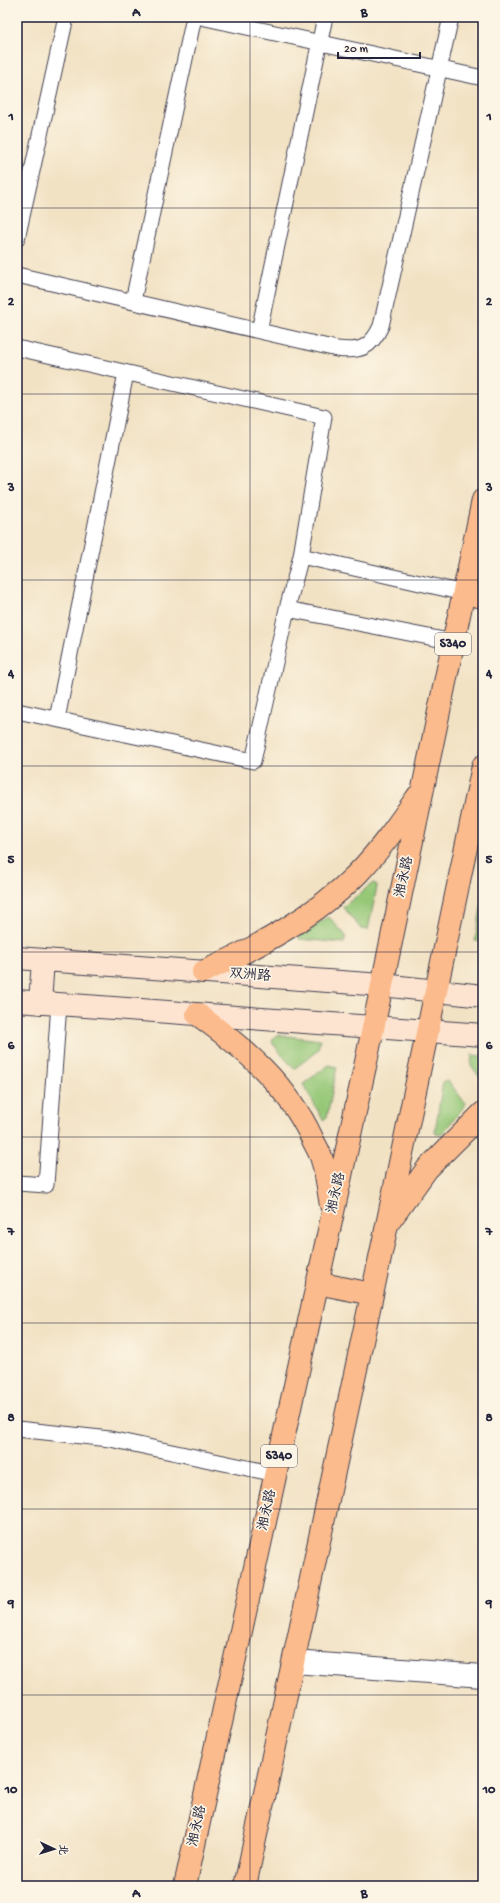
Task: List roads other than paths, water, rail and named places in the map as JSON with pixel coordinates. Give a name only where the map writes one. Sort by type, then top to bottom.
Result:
[{"type":"main road","name":"湘永路","points":[[185,1886],[374,1026],[454,642],[473,595],[483,500]]},
{"type":"main road","points":[[245,1886],[387,1225],[483,766]]},
{"type":"main road","points":[[203,972],[245,952],[287,928],[326,901],[358,873],[387,840],[423,789]]},
{"type":"main road","points":[[478,790],[483,812]]},
{"type":"main road","name":"双洲路","points":[[17,958],[382,985],[483,996]]},
{"type":"main road","points":[[43,960],[49,1004]]},
{"type":"main road","points":[[17,1001],[483,1035]]},
{"type":"main road","points":[[197,1014],[233,1040],[260,1064],[282,1088],[303,1118],[322,1160],[333,1212]]},
{"type":"main road","points":[[387,1225],[427,1169],[483,1112]]},
{"type":"main road","points":[[317,1283],[372,1294]]},
{"type":"street","points":[[294,1662],[483,1676]]},
{"type":"lane","points":[[17,239],[66,17]]},
{"type":"lane","points":[[133,301],[194,17]]},
{"type":"lane","points":[[201,17],[483,78]]},
{"type":"lane","points":[[259,331],[325,17]]},
{"type":"lane","points":[[17,275],[351,351],[365,347],[375,339],[381,326],[451,17]]},
{"type":"lane","points":[[17,348],[324,417],[300,556],[253,761],[17,711]]},
{"type":"lane","points":[[57,719],[126,373]]},
{"type":"lane","points":[[300,556],[473,595]]},
{"type":"lane","points":[[287,609],[454,642]]},
{"type":"lane","points":[[17,1183],[46,1185],[49,1004]]},
{"type":"lane","points":[[17,1429],[110,1439],[276,1474]]}]
